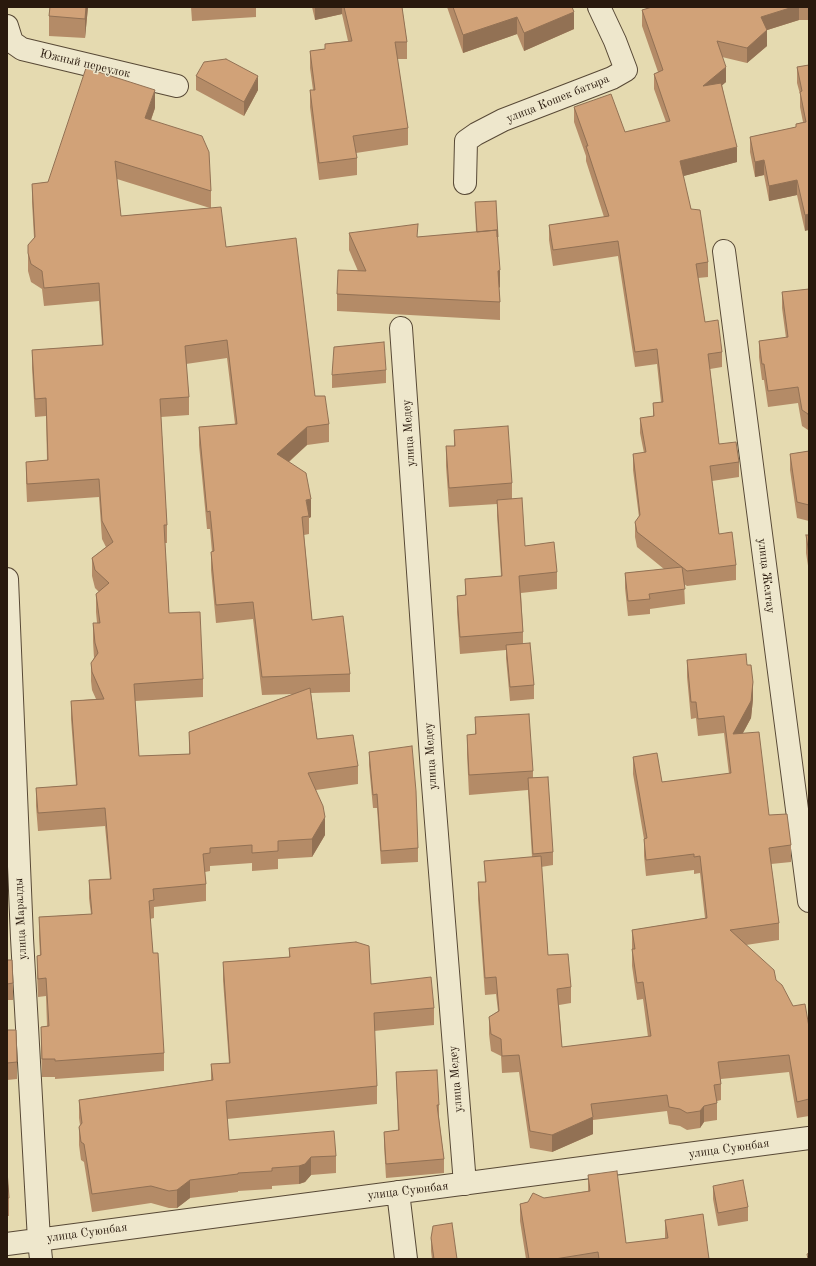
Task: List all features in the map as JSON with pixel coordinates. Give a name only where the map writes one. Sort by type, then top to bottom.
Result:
[{"type":"street","name":"улица Кошек батыра","points":[[465,183],[466,141],[503,120],[612,78],[626,70],[615,41],[599,7]]},
{"type":"street","name":"Южный переулок","points":[[9,38],[22,49],[177,86]]},
{"type":"street","name":"улица Желтау","points":[[724,251],[809,901]]},
{"type":"street","name":"улица Медеу","points":[[401,328],[432,772],[464,1184]]},
{"type":"street","name":"улица Маралды","points":[[7,579],[22,938],[40,1249]]},
{"type":"street","name":"улица Суюнбая","points":[[7,1244],[40,1249],[398,1192],[809,1138]]},
{"type":"street","points":[[398,1192],[406,1259]]},
{"type":"building","points":[[50,7],[86,7],[85,19],[49,16]]},
{"type":"building","points":[[344,7],[402,7],[407,42],[395,42],[408,128],[353,136],[357,158],[319,163],[310,90],[315,90],[310,51],[325,49],[325,44],[352,41]]},
{"type":"building","points":[[453,7],[572,7],[574,12],[524,33],[517,17],[463,35]]},
{"type":"building","points":[[652,7],[793,7],[761,17],[767,30],[747,48],[717,41],[726,67],[703,86],[721,83],[737,147],[680,161],[691,209],[700,210],[708,262],[696,264],[705,322],[718,320],[722,352],[708,354],[719,444],[736,442],[739,462],[710,466],[719,534],[732,532],[736,565],[687,571],[637,532],[635,522],[640,515],[633,454],[646,452],[640,418],[654,416],[653,403],[663,402],[657,349],[635,352],[618,241],[553,250],[549,225],[609,216],[586,146],[588,146],[574,107],[611,94],[625,132],[670,121],[654,74],[663,70],[642,10]]},
{"type":"building","points":[[226,59],[258,76],[244,102],[196,76],[204,62]]},
{"type":"building","points":[[809,65],[809,214],[805,215],[797,180],[769,186],[764,160],[755,162],[750,137],[796,127],[796,124],[806,122],[797,67]]},
{"type":"building","points":[[86,68],[155,90],[145,118],[202,136],[209,152],[211,191],[115,161],[121,216],[221,207],[226,247],[296,238],[315,396],[325,396],[329,424],[307,427],[277,454],[306,473],[311,499],[306,500],[309,516],[302,517],[312,620],[343,616],[350,674],[262,677],[253,602],[216,605],[211,552],[214,551],[210,511],[207,512],[199,427],[237,424],[227,340],[185,346],[189,397],[160,399],[167,525],[164,525],[169,613],[200,612],[203,679],[134,684],[139,756],[190,754],[189,732],[310,688],[317,739],[353,735],[358,766],[308,773],[323,806],[325,817],[312,839],[278,841],[278,851],[252,853],[252,845],[210,848],[210,853],[203,854],[206,884],[153,889],[154,900],[149,901],[153,953],[158,953],[164,1053],[55,1061],[55,1059],[42,1059],[41,1027],[49,1026],[46,978],[38,979],[37,956],[41,955],[39,917],[92,914],[89,880],[111,879],[105,808],[38,813],[36,788],[77,785],[71,701],[104,699],[92,672],[91,663],[98,653],[95,643],[93,623],[100,623],[96,594],[109,583],[95,570],[92,558],[113,542],[102,521],[99,479],[27,484],[26,462],[48,460],[46,398],[35,399],[32,350],[103,345],[99,283],[44,288],[42,271],[31,264],[28,253],[28,245],[35,237],[32,184],[48,182]]},
{"type":"building","points":[[496,201],[498,237],[497,230],[477,232],[475,202]]},
{"type":"building","points":[[418,224],[417,237],[497,230],[500,270],[498,271],[500,302],[337,294],[338,270],[366,271],[349,233]]},
{"type":"building","points":[[809,289],[809,417],[808,414],[802,410],[798,387],[768,391],[759,341],[788,337],[782,292]]},
{"type":"building","points":[[384,342],[386,370],[332,375],[334,347]]},
{"type":"building","points":[[508,426],[512,483],[449,488],[446,446],[455,446],[454,430]]},
{"type":"building","points":[[809,451],[809,505],[797,502],[790,454]]},
{"type":"building","points":[[522,498],[525,546],[554,542],[557,572],[519,576],[523,632],[460,637],[457,596],[466,595],[465,579],[502,576],[497,500]]},
{"type":"building","points":[[806,535],[809,535],[809,554]]},
{"type":"building","points":[[682,567],[685,589],[649,594],[650,599],[628,601],[625,573]]},
{"type":"building","points":[[530,643],[534,685],[510,687],[506,645]]},
{"type":"building","points":[[746,654],[747,665],[751,665],[753,682],[751,701],[733,734],[759,732],[769,815],[787,814],[791,845],[769,848],[779,923],[730,930],[774,970],[776,980],[782,985],[793,1006],[805,1004],[809,1027],[809,1099],[797,1102],[789,1055],[718,1062],[721,1084],[714,1085],[717,1103],[704,1106],[700,1111],[687,1113],[680,1109],[669,1107],[667,1095],[591,1104],[593,1117],[552,1135],[530,1131],[519,1055],[502,1056],[501,1039],[491,1034],[489,1017],[499,1011],[496,977],[485,978],[478,882],[486,882],[484,861],[541,856],[548,955],[568,954],[571,987],[557,989],[562,1047],[651,1036],[643,982],[637,983],[632,949],[635,949],[632,930],[707,918],[700,856],[694,857],[694,854],[646,860],[644,839],[647,838],[633,757],[657,753],[662,782],[731,773],[724,716],[698,719],[696,702],[691,702],[687,660]]},
{"type":"building","points":[[529,714],[533,771],[469,775],[467,735],[476,734],[475,717]]},
{"type":"building","points":[[412,746],[416,791],[418,848],[381,851],[377,794],[373,795],[369,752]]},
{"type":"building","points":[[548,777],[553,852],[533,854],[528,778]]},
{"type":"building","points":[[356,942],[369,946],[371,984],[431,977],[434,1008],[374,1013],[377,1086],[226,1101],[229,1140],[334,1131],[336,1156],[311,1157],[305,1164],[299,1166],[272,1168],[272,1171],[238,1173],[190,1180],[177,1190],[169,1191],[151,1186],[92,1194],[84,1144],[81,1142],[79,1127],[82,1123],[79,1100],[213,1080],[211,1064],[230,1063],[223,962],[290,957],[289,948]]},
{"type":"building","points":[[7,960],[12,960],[13,983],[7,984]]},
{"type":"building","points":[[7,1030],[16,1030],[17,1062],[7,1063]]},
{"type":"building","points":[[437,1070],[439,1105],[437,1105],[444,1159],[386,1164],[384,1132],[399,1130],[396,1072]]},
{"type":"building","points":[[7,1170],[9,1198],[7,1198]]},
{"type":"building","points":[[617,1171],[626,1243],[668,1238],[665,1220],[703,1214],[709,1259],[599,1259],[598,1252],[555,1259],[529,1259],[520,1204],[528,1202],[533,1193],[544,1198],[590,1191],[588,1175]]},
{"type":"building","points":[[743,1180],[748,1207],[718,1213],[713,1186]]},
{"type":"building","points":[[452,1223],[457,1259],[434,1259],[431,1238],[433,1226]]}]
